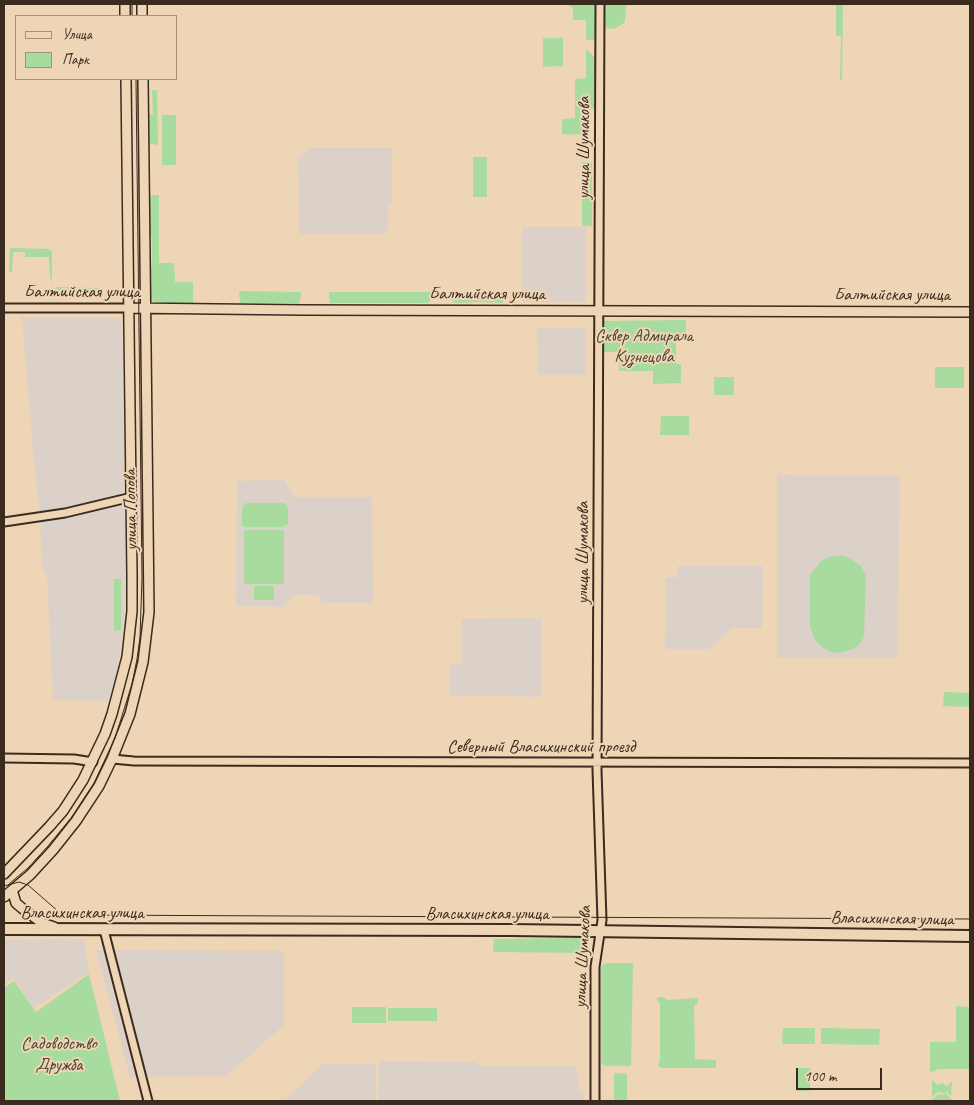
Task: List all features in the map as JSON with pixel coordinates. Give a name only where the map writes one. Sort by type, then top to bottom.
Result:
[{"type":"highway","name":"Власихинская улица","points":[[4,929],[970,936]]},
{"type":"main road","name":"улица Попова","points":[[4,874],[40,839],[63,811],[93,762],[112,714],[127,657],[132,611],[132,497],[126,80]]},
{"type":"main road","name":"улица Попова","points":[[4,897],[43,862],[99,786],[130,714],[143,662],[148,621],[143,80]]},
{"type":"main road","name":"Балтийская улица","points":[[129,308],[970,312]]},
{"type":"main road","points":[[129,358],[146,357]]},
{"type":"main road","points":[[12,890],[16,903],[30,915],[42,923],[61,930]]},
{"type":"street","name":"улица Шумакова","points":[[595,1101],[595,967],[602,920],[597,762],[600,4]]},
{"type":"street","name":"Балтийская улица","points":[[4,308],[129,308]]},
{"type":"street","points":[[4,522],[65,513],[132,497]]},
{"type":"street","points":[[4,758],[74,759],[93,762]]},
{"type":"street","name":"Северный Власихинский проезд","points":[[112,759],[134,761],[970,763]]},
{"type":"street","points":[[104,930],[148,1101]]},
{"type":"shaded area","points":[[312,148],[392,148],[392,202],[388,206],[388,228],[384,233],[299,234],[298,157]]},
{"type":"shaded area","points":[[522,227],[586,227],[585,302],[522,302]]},
{"type":"shaded area","points":[[22,317],[115,317],[122,320],[126,569],[124,625],[116,677],[108,701],[53,700],[47,577],[42,566],[40,518]]},
{"type":"shaded area","points":[[537,328],[586,328],[586,375],[538,375]]},
{"type":"shaded area","points":[[777,475],[900,476],[897,657],[777,658]]},
{"type":"shaded area","points":[[284,480],[294,497],[372,497],[373,603],[322,603],[319,595],[296,595],[283,607],[236,606],[237,481]]},
{"type":"shaded area","points":[[677,566],[763,566],[762,628],[732,628],[710,649],[665,649],[666,578],[677,577]]},
{"type":"shaded area","points":[[541,618],[541,697],[449,695],[450,665],[462,664],[462,619]]},
{"type":"shaded area","points":[[84,939],[89,972],[34,1008],[13,978],[4,984],[4,940]]},
{"type":"shaded area","points":[[96,950],[284,951],[284,1025],[226,1076],[130,1077]]},
{"type":"shaded area","points":[[379,1061],[475,1062],[480,1066],[576,1066],[580,1092],[583,1092],[583,1101],[378,1101]]},
{"type":"shaded area","points":[[322,1064],[376,1064],[376,1101],[284,1101]]},
{"type":"green space","points":[[569,4],[595,4],[595,40],[586,40],[586,20],[573,20],[573,7],[570,7]]},
{"type":"green space","points":[[604,4],[626,4],[625,22],[616,28],[610,29],[605,27]]},
{"type":"green space","points":[[836,4],[843,4],[842,80],[840,80],[841,36],[836,36]]},
{"type":"green space","points":[[543,38],[563,38],[563,66],[543,67]]},
{"type":"green space","points":[[586,49],[595,58],[595,108],[588,110],[588,135],[562,134],[562,119],[575,118],[575,79],[586,78]]},
{"type":"green space","points":[[152,90],[157,90],[158,145],[148,143],[146,115],[153,114]]},
{"type":"green space","points":[[162,115],[176,115],[176,165],[162,165]]},
{"type":"green space","points":[[473,157],[487,157],[487,197],[473,197]]},
{"type":"green space","points":[[582,162],[592,162],[592,226],[582,226]]},
{"type":"green space","points":[[159,195],[159,263],[174,263],[175,282],[193,282],[193,303],[155,303],[149,297],[148,277],[152,265],[152,238],[148,226],[148,197]]},
{"type":"green space","points":[[10,248],[48,249],[52,251],[52,283],[49,257],[25,257],[25,252],[13,252],[12,272],[9,272]]},
{"type":"green space","points":[[56,287],[100,288],[100,296],[58,295]]},
{"type":"green space","points":[[239,291],[301,292],[301,295],[299,303],[240,303]]},
{"type":"green space","points":[[329,292],[430,292],[430,301],[428,303],[330,303]]},
{"type":"green space","points":[[454,292],[503,292],[503,303],[455,303],[452,300]]},
{"type":"green space","name":"Сквер Адмирала Кузнецова","points":[[686,320],[686,338],[676,339],[676,364],[681,364],[681,383],[653,384],[653,371],[619,371],[619,352],[604,352],[603,321]]},
{"type":"green space","points":[[935,367],[964,367],[964,388],[935,388]]},
{"type":"green space","points":[[714,377],[734,377],[734,395],[714,395]]},
{"type":"green space","points":[[661,416],[689,416],[689,435],[660,435]]},
{"type":"green space","points":[[246,503],[285,503],[288,507],[288,524],[283,527],[245,527],[242,525],[242,507]]},
{"type":"green space","points":[[244,530],[284,530],[284,584],[244,584]]},
{"type":"green space","points":[[832,556],[844,556],[851,559],[861,566],[866,575],[864,637],[858,646],[853,649],[837,653],[822,647],[815,640],[810,627],[810,575],[821,561]]},
{"type":"green space","points":[[114,579],[121,579],[121,630],[114,631]]},
{"type":"green space","points":[[254,586],[274,586],[274,600],[254,600]]},
{"type":"green space","points":[[944,692],[969,693],[969,707],[943,706]]},
{"type":"green space","points":[[583,938],[583,953],[493,952],[494,939]]},
{"type":"green space","points":[[633,963],[631,1066],[606,1066],[601,1062],[601,968],[603,964]]},
{"type":"green space","name":"Садоводство Дружба","points":[[89,974],[120,1101],[4,1101],[4,988],[14,981],[36,1012]]},
{"type":"green space","points":[[658,997],[663,997],[667,1000],[698,998],[698,1002],[694,1006],[695,1059],[716,1060],[716,1068],[661,1068],[658,1065],[660,1059],[660,1004],[657,1000]]},
{"type":"green space","points":[[956,1006],[970,1007],[970,1069],[938,1069],[933,1072],[930,1071],[930,1042],[956,1042]]},
{"type":"green space","points":[[352,1007],[386,1007],[386,1023],[352,1023]]},
{"type":"green space","points":[[388,1008],[437,1008],[437,1021],[388,1021]]},
{"type":"green space","points":[[783,1028],[815,1028],[815,1044],[782,1044]]},
{"type":"green space","points":[[821,1028],[880,1029],[879,1045],[821,1044]]},
{"type":"green space","points":[[797,1068],[810,1068],[810,1091],[797,1091]]},
{"type":"green space","points":[[614,1073],[627,1074],[627,1101],[614,1101]]},
{"type":"green space","points":[[932,1080],[938,1085],[942,1083],[947,1086],[952,1081],[951,1096],[947,1092],[945,1093],[953,1101],[931,1101],[938,1094],[945,1094],[938,1092],[932,1097]]},
{"type":"tram line","points":[[132,4],[132,15]]},
{"type":"tram line","points":[[9,884],[28,868],[48,846],[71,818],[94,783],[115,738],[132,684],[137,659],[140,637],[142,578],[136,80]]},
{"type":"tram line","points":[[4,886],[19,882],[28,885],[59,912],[71,915],[970,919]]}]
